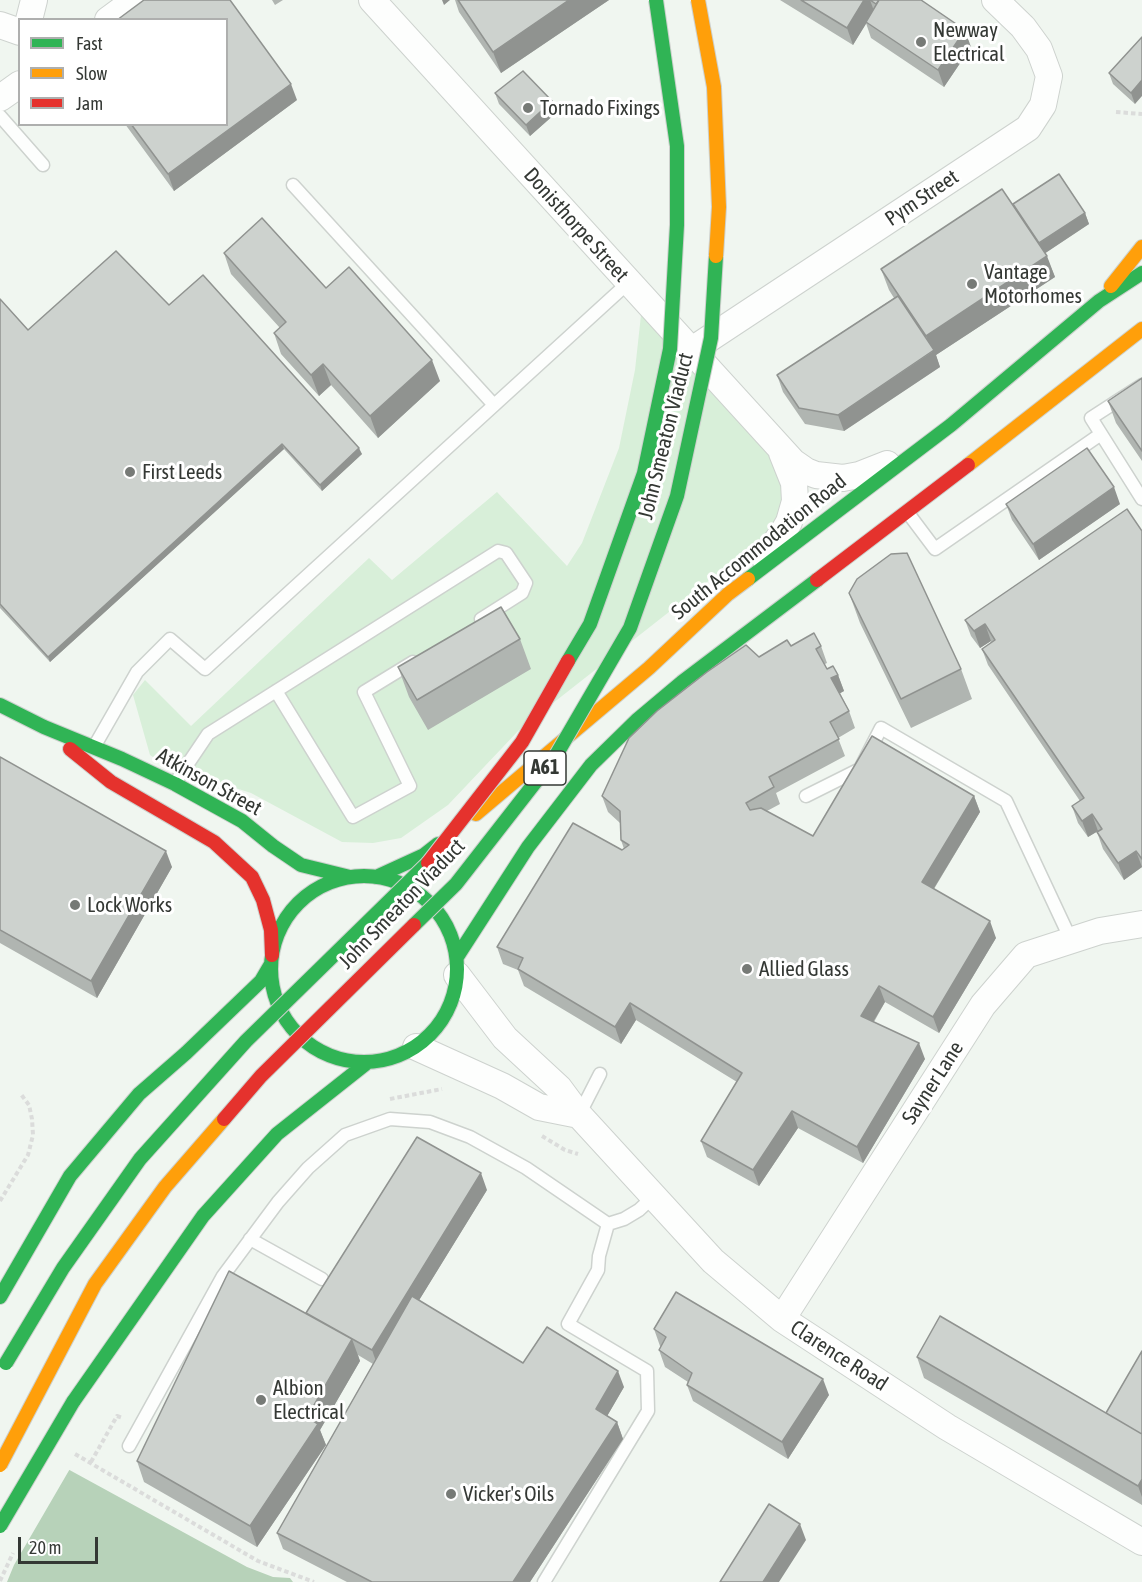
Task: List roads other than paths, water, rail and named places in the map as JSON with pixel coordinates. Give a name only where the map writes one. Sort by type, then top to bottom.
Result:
[{"type":"main road","name":"John Smeaton Viaduct","points":[[3,1368],[63,1268],[140,1159],[246,1041],[429,862],[522,742],[590,624],[644,473],[670,349],[677,146],[656,0]]},
{"type":"main road","name":"John Smeaton Viaduct","points":[[0,1465],[95,1284],[165,1187],[261,1076],[456,884],[555,757],[630,628],[677,496],[711,338],[719,195],[714,87],[698,0]]},
{"type":"main road","points":[[1099,302],[1142,247]]},
{"type":"main road","name":"South Accommodation Road","points":[[376,877],[424,855],[465,823],[649,669],[728,594],[928,442],[1099,302],[1142,273]]},
{"type":"main road","name":"South Accommodation Road","points":[[457,966],[528,847],[591,765],[613,742],[682,682],[908,513],[1142,328]]},
{"type":"main road","name":"Atkinson Street","points":[[0,705],[44,727],[175,784],[242,821],[273,846],[302,865],[350,877]]},
{"type":"main road","name":"Atkinson Street","points":[[44,727],[111,782],[214,842],[252,877],[263,900],[271,930],[272,960]]},
{"type":"main road","name":"South Accommodation Road","points":[[350,877],[376,877],[401,883],[428,900],[443,918],[452,938],[457,966],[450,1006],[434,1031],[416,1047],[395,1057],[368,1062],[339,1059],[314,1048],[292,1029],[278,1005],[271,977],[272,960],[278,934],[296,905],[323,886],[350,877]]},
{"type":"main road","points":[[0,1297],[70,1176],[139,1094],[186,1053],[261,981],[272,960]]},
{"type":"main road","points":[[0,1526],[73,1402],[203,1216],[277,1134],[368,1062]]},
{"type":"street","points":[[30,18],[34,0]]},
{"type":"street","name":"Donisthorpe Street","points":[[372,0],[780,450],[806,471],[829,478],[843,478],[878,469],[928,442]]},
{"type":"street","name":"Pym Street","points":[[690,351],[1028,128],[1043,105],[1049,76],[1039,49],[1023,27],[995,0]]},
{"type":"street","points":[[0,25],[18,31]]},
{"type":"street","points":[[0,98],[18,85]]},
{"type":"street","name":"Donisthorpe Street","points":[[728,594],[771,549],[793,513],[794,483],[780,450]]},
{"type":"street","name":"Sayner Lane","points":[[782,1319],[983,1005],[1026,955],[1100,931],[1142,924]]},
{"type":"street","name":"Clarence Road","points":[[457,966],[505,1038],[559,1088],[579,1115],[713,1261],[782,1319],[947,1427],[1142,1542]]},
{"type":"street","points":[[416,1047],[502,1086],[539,1107],[579,1115]]},
{"type":"lane","points":[[0,116],[43,165]]},
{"type":"lane","points":[[293,185],[494,405]]},
{"type":"lane","points":[[94,748],[137,672],[170,639],[205,669],[628,283]]},
{"type":"lane","points":[[1142,385],[1091,418],[1142,499]]},
{"type":"lane","points":[[908,513],[935,549],[1101,434]]},
{"type":"lane","points":[[175,784],[208,734],[498,551],[506,553],[526,583],[522,593],[473,624]]},
{"type":"lane","points":[[276,691],[353,817],[410,786],[364,692],[424,655]]},
{"type":"lane","points":[[807,796],[860,769],[881,728],[1006,801],[1071,940]]},
{"type":"lane","points":[[579,1115],[600,1074]]},
{"type":"lane","points":[[129,1446],[223,1276],[278,1202],[308,1168],[345,1135],[390,1119],[430,1122],[470,1137],[526,1168],[608,1224]]},
{"type":"lane","points":[[608,1224],[624,1219],[639,1210],[653,1197]]},
{"type":"lane","points":[[544,1582],[648,1411],[647,1371],[568,1324],[598,1270],[599,1256],[608,1224]]},
{"type":"lane","points":[[250,1239],[322,1279]]},
{"type":"place","name":"Newway Electrical","points":[[921,42]]},
{"type":"place","name":"Tornado Fixings","points":[[528,108]]},
{"type":"place","name":"Vantage Motorhomes","points":[[972,284]]},
{"type":"place","name":"First Leeds","points":[[130,472]]},
{"type":"place","name":"Lock Works","points":[[75,905]]},
{"type":"place","name":"Allied Glass","points":[[747,969]]},
{"type":"place","name":"Albion Electrical","points":[[261,1400]]},
{"type":"place","name":"Vicker's Oils","points":[[451,1494]]}]
